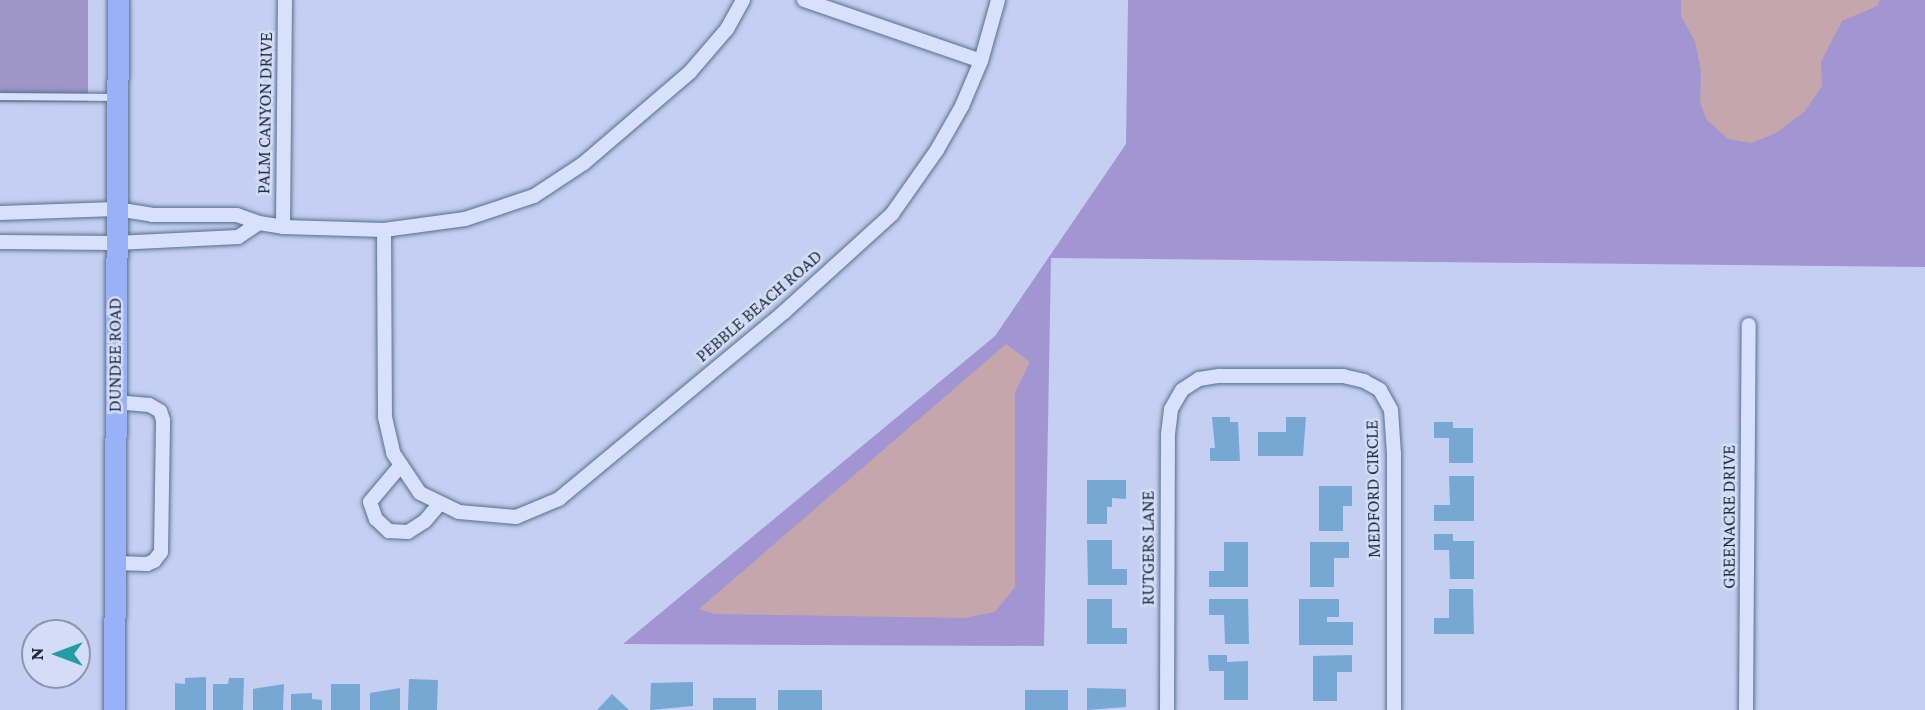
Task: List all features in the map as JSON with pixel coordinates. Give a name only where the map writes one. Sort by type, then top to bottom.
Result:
[{"type":"main road","name":"DUNDEE ROAD","points":[[114,710],[118,0]]},
{"type":"street","name":"PALM CANYON DRIVE","points":[[282,227],[285,0]]},
{"type":"street","points":[[0,213],[116,209],[152,215],[237,215],[282,227],[384,230],[465,219],[534,196],[584,163],[690,72],[727,29],[743,0]]},
{"type":"street","points":[[804,0],[981,61]]},
{"type":"street","name":"PEBBLE BEACH ROAD","points":[[384,230],[385,417],[393,453],[420,493],[459,512],[516,517],[559,499],[784,312],[892,214],[937,150],[962,106],[981,61],[998,0]]},
{"type":"street","points":[[0,242],[116,243],[238,237],[259,223]]},
{"type":"street","name":"GREENACRE DRIVE","points":[[1746,710],[1749,325]]},
{"type":"street","name":"MEDFORD CIRCLE","points":[[1182,390],[1199,379],[1219,376],[1343,376],[1364,381],[1380,390],[1391,410],[1394,429],[1394,710]]},
{"type":"street","name":"RUTGERS LANE","points":[[1167,710],[1168,433],[1171,409],[1182,390]]},
{"type":"street","points":[[115,402],[149,405],[160,411],[163,420],[161,552],[147,564],[115,563]]},
{"type":"street","points":[[401,464],[370,502],[376,519],[389,531],[408,532],[425,521],[440,503]]},
{"type":"lane","points":[[0,96],[117,97]]},
{"type":"shaded area","points":[[0,0],[88,0],[88,102],[0,102]]},
{"type":"shaded area","points":[[1128,0],[1925,0],[1925,267],[1051,258],[1044,646],[623,644],[995,336],[1126,144]]},
{"type":"shaded area","points":[[1681,0],[1880,0],[1877,6],[1842,21],[1821,62],[1822,86],[1805,111],[1776,133],[1751,143],[1728,139],[1707,120],[1700,102],[1701,71],[1695,41],[1681,16]]},
{"type":"shaded area","points":[[1006,344],[1030,362],[1015,392],[1015,587],[995,612],[964,618],[715,614],[699,609]]},
{"type":"building","points":[[1212,417],[1230,417],[1230,422],[1238,422],[1240,461],[1210,461],[1210,448],[1215,448]]},
{"type":"building","points":[[1286,417],[1306,417],[1303,456],[1258,456],[1258,432],[1286,432]]},
{"type":"building","points":[[1434,422],[1453,422],[1453,428],[1473,428],[1473,463],[1449,463],[1449,438],[1434,438]]},
{"type":"building","points":[[1449,476],[1474,476],[1474,521],[1434,521],[1434,505],[1450,505]]},
{"type":"building","points":[[1087,480],[1126,480],[1126,499],[1112,498],[1112,507],[1107,507],[1107,524],[1087,524]]},
{"type":"building","points":[[1319,486],[1352,486],[1352,506],[1343,506],[1343,531],[1319,531]]},
{"type":"building","points":[[1434,534],[1453,534],[1453,541],[1474,541],[1474,579],[1450,579],[1449,550],[1434,550]]},
{"type":"building","points":[[1087,540],[1112,540],[1112,569],[1127,569],[1127,585],[1088,585]]},
{"type":"building","points":[[1224,542],[1248,542],[1248,587],[1209,587],[1209,571],[1224,571]]},
{"type":"building","points":[[1310,542],[1349,542],[1349,558],[1334,558],[1334,587],[1310,587]]},
{"type":"building","points":[[1449,589],[1473,589],[1474,634],[1434,634],[1434,618],[1449,618]]},
{"type":"building","points":[[1087,599],[1112,599],[1112,628],[1127,628],[1127,644],[1087,644]]},
{"type":"building","points":[[1209,599],[1248,599],[1249,644],[1225,644],[1224,615],[1209,615]]},
{"type":"building","points":[[1299,599],[1339,599],[1339,617],[1327,617],[1327,622],[1353,622],[1353,645],[1299,645]]},
{"type":"building","points":[[1208,655],[1227,655],[1227,662],[1248,661],[1248,700],[1224,700],[1224,671],[1209,671]]},
{"type":"building","points":[[1352,655],[1352,672],[1337,672],[1337,701],[1313,701],[1313,656]]},
{"type":"building","points":[[206,677],[206,710],[175,710],[175,683],[185,684],[185,678]]},
{"type":"building","points":[[229,678],[244,678],[243,710],[213,710],[213,684],[228,684]]},
{"type":"building","points":[[409,679],[438,680],[437,710],[408,710]]},
{"type":"building","points":[[693,682],[693,706],[650,710],[651,683]]},
{"type":"building","points":[[284,684],[283,710],[253,710],[253,689]]},
{"type":"building","points":[[331,684],[360,684],[360,710],[331,710]]},
{"type":"building","points":[[400,688],[400,710],[370,710],[370,693]]},
{"type":"building","points":[[1087,688],[1126,689],[1126,707],[1087,710]]},
{"type":"building","points":[[778,690],[822,690],[822,710],[778,710]]},
{"type":"building","points":[[1025,690],[1068,690],[1068,710],[1025,710]]},
{"type":"building","points":[[312,693],[312,699],[322,700],[322,710],[291,710],[291,694]]},
{"type":"building","points":[[612,694],[629,710],[597,710]]},
{"type":"building","points":[[713,698],[756,698],[756,710],[713,710]]}]
